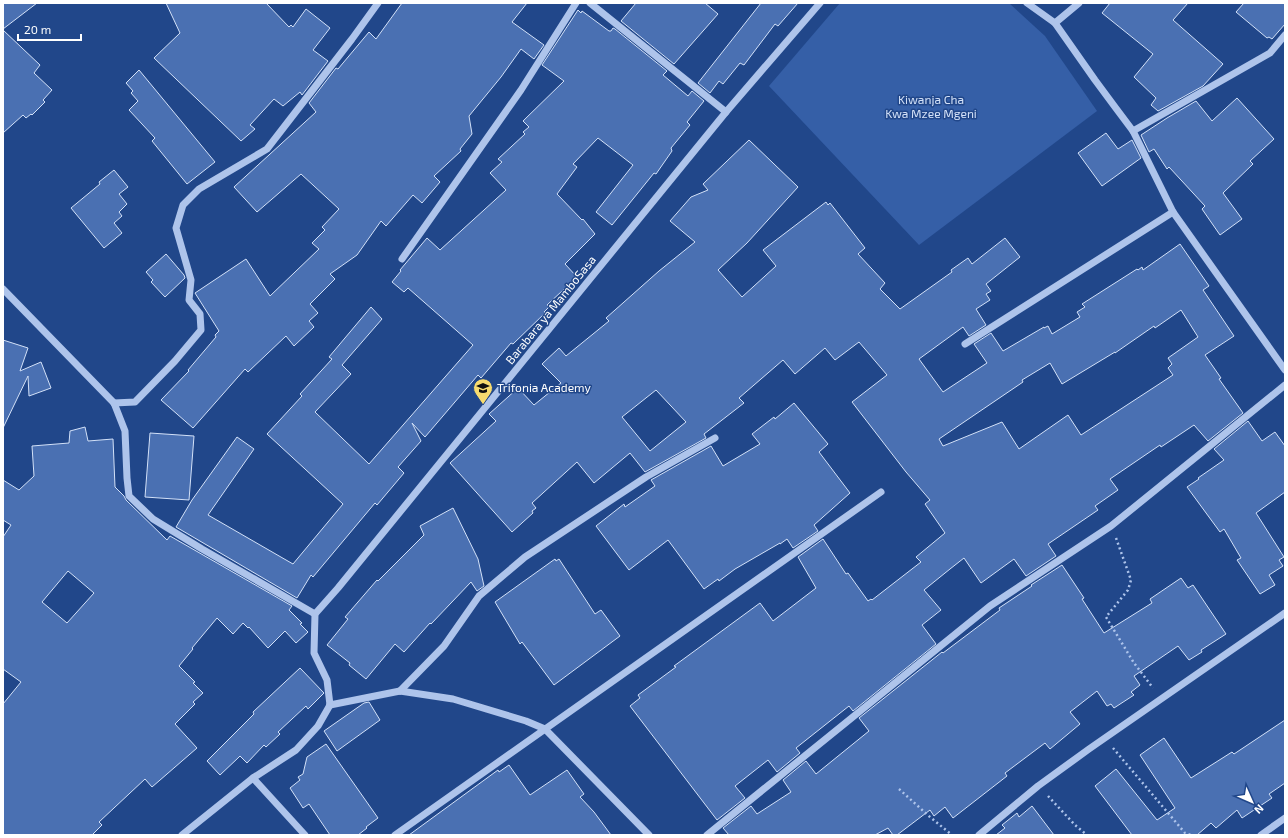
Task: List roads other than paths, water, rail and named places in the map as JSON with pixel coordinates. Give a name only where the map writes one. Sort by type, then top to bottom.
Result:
[{"type":"street","points":[[114,403],[135,402],[175,361],[201,330],[200,314],[189,300],[191,280],[176,228],[184,204],[199,189],[267,149],[378,3]]},
{"type":"street","points":[[402,259],[521,90],[576,3]]},
{"type":"street","points":[[590,3],[726,112]]},
{"type":"street","name":"Barabara ya MamboSasa","points":[[315,614],[338,588],[726,112],[820,3]]},
{"type":"street","points":[[1027,3],[1055,23],[1133,131],[1173,212],[1285,370]]},
{"type":"street","points":[[1055,23],[1079,3]]},
{"type":"street","points":[[1133,131],[1270,53],[1285,35]]},
{"type":"street","points":[[965,344],[1173,212]]},
{"type":"street","points":[[3,289],[114,403],[125,431],[129,496],[153,519],[315,614],[314,653],[326,680],[330,705],[318,726],[296,750],[253,778],[182,835]]},
{"type":"street","points":[[707,835],[990,606],[1111,526],[1285,385]]},
{"type":"street","points":[[400,691],[444,646],[479,596],[525,557],[646,477],[715,438]]},
{"type":"street","points":[[395,835],[881,492]]},
{"type":"street","points":[[979,835],[1038,786],[1104,738],[1285,613]]},
{"type":"street","points":[[330,705],[400,691],[453,700],[526,720],[545,729],[649,835]]},
{"type":"street","points":[[253,778],[305,835]]},
{"type":"street","points":[[1261,835],[1285,818]]},
{"type":"place","name":"Trifonia Academy","points":[[483,405]]},
{"type":"park label","name":"Kiwanja Cha Kwa Mzee Mgeni","points":[[931,107]]}]
